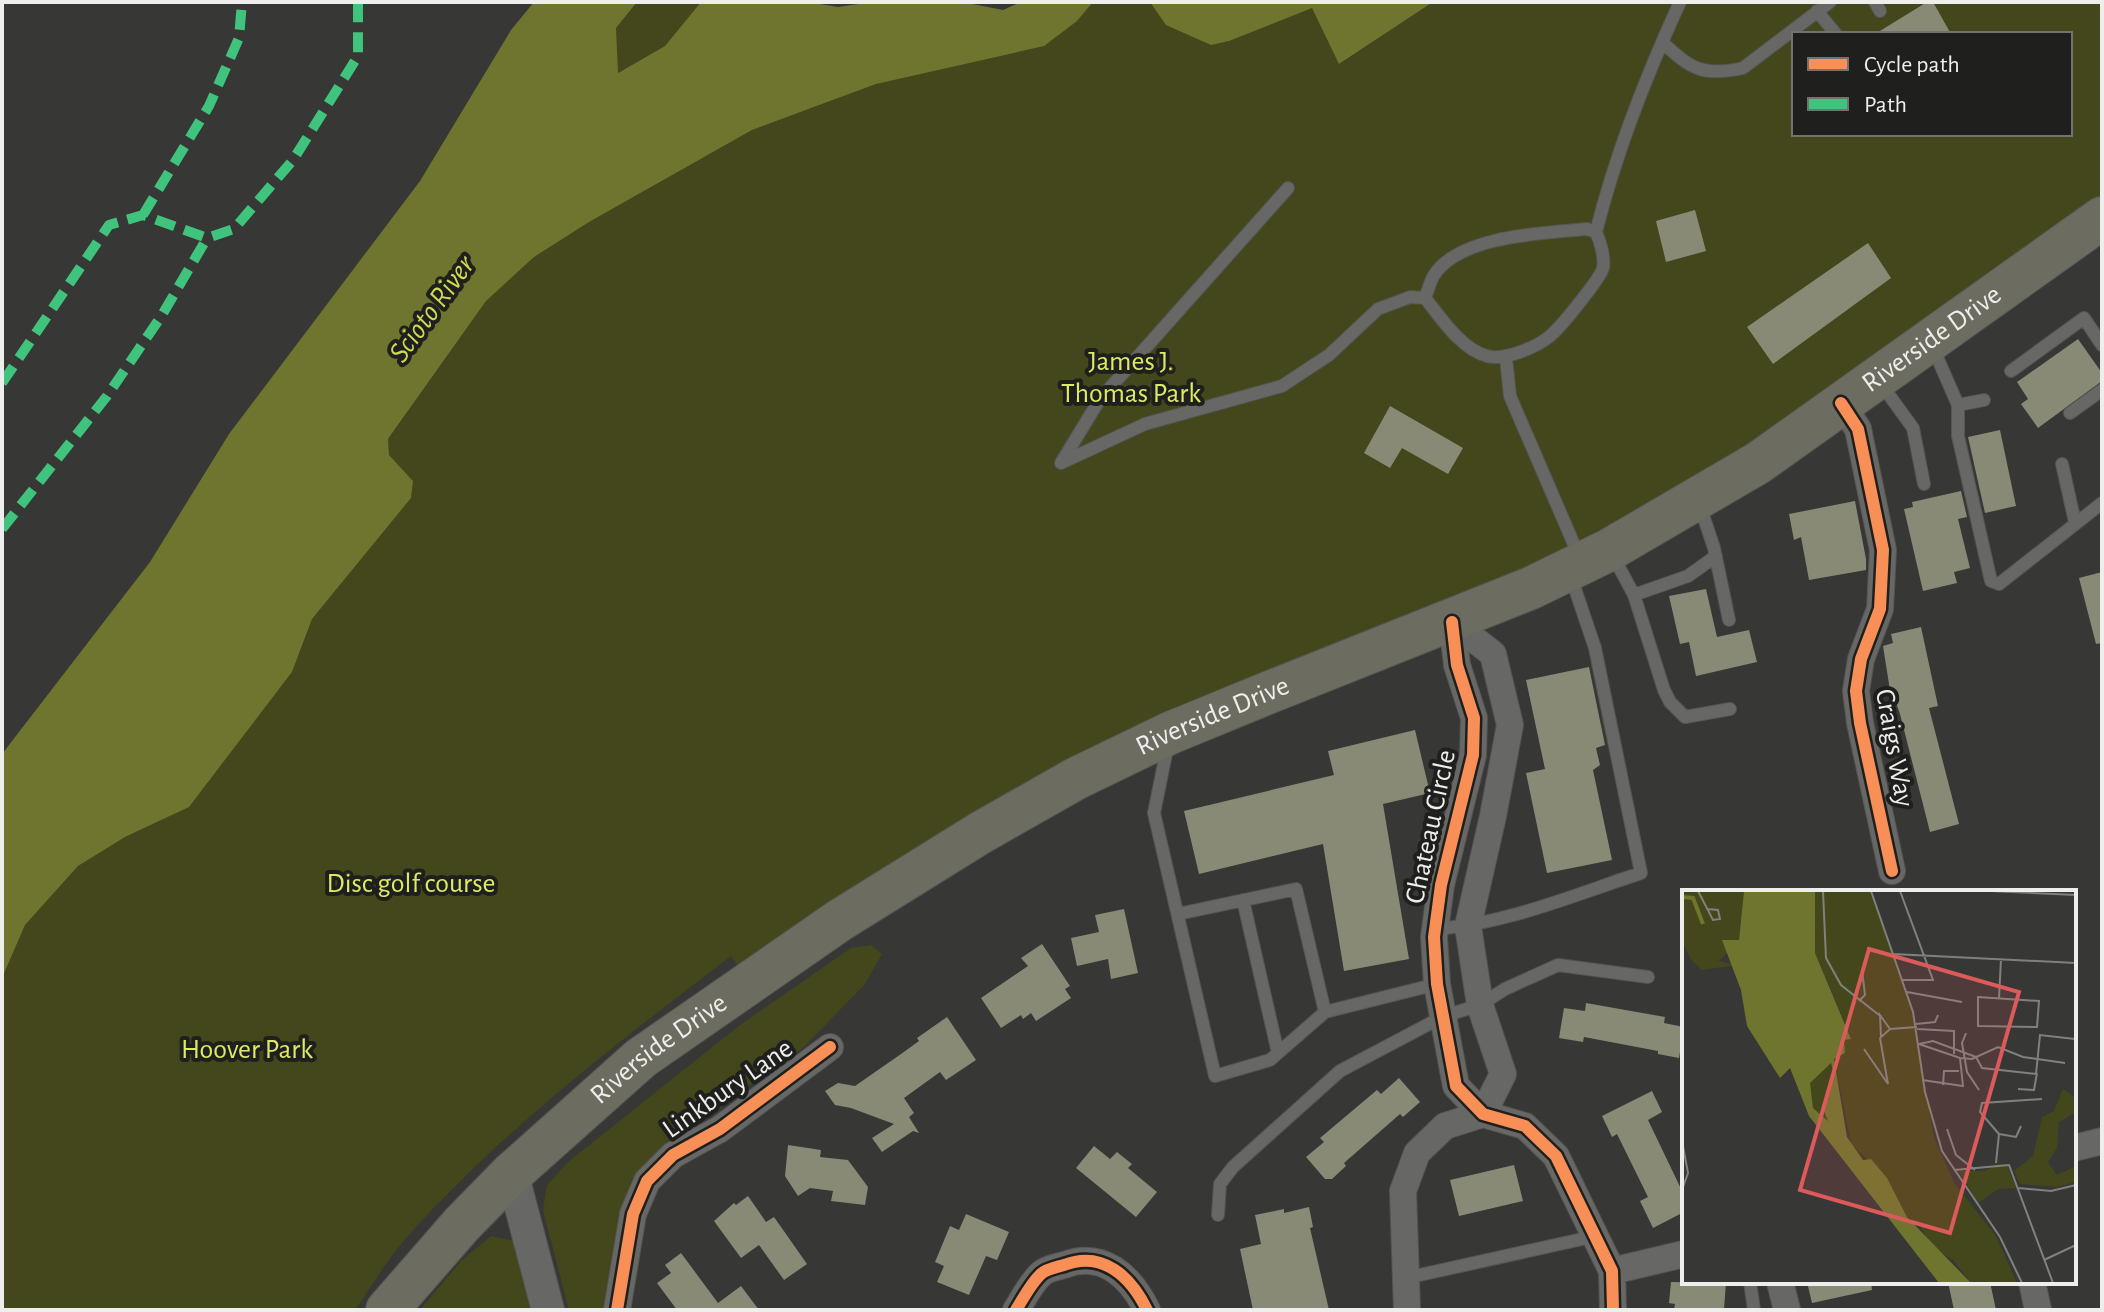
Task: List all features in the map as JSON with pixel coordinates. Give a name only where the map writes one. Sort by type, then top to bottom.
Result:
[{"type":"main road","name":"Riverside Drive","points":[[387,1310],[462,1224],[512,1173],[641,1058],[827,929],[1048,794],[1170,733],[1452,622],[1587,562],[1758,463],[2102,218]]},
{"type":"street","name":"Craigs Way","points":[[1841,403],[1858,429],[1883,550],[1880,609],[1861,659],[1856,691],[1892,871]]},
{"type":"street","name":"Chateau Circle","points":[[1452,622],[1493,654],[1510,725],[1468,926],[1480,1005],[1503,1074],[1483,1114],[1456,1086],[1437,984],[1435,929],[1441,885],[1473,755],[1474,718],[1457,665],[1452,622]]},
{"type":"street","name":"Linkbury Lane","points":[[617,1310],[633,1214],[647,1181],[673,1155],[720,1129],[830,1047]]},
{"type":"street","points":[[1407,1310],[1403,1191],[1417,1153],[1445,1126],[1483,1114],[1525,1126],[1556,1156],[1612,1271],[1613,1310]]},
{"type":"street","points":[[2076,1148],[2102,1141]]},
{"type":"street","points":[[512,1173],[548,1310]]},
{"type":"street","points":[[1612,1271],[1682,1254]]},
{"type":"street","points":[[1016,1310],[1042,1273],[1070,1262],[1087,1260],[1105,1263],[1121,1272],[1147,1310]]},
{"type":"street","points":[[1780,1284],[1787,1310]]},
{"type":"street","points":[[2032,1284],[2038,1310]]},
{"type":"lane","points":[[1288,188],[1100,399],[1061,463],[1145,424],[1282,386],[1329,355],[1378,309],[1410,297],[1425,298],[1448,327],[1487,356],[1506,358],[1549,337],[1603,268],[1596,232],[1606,191],[1650,67],[1680,2]]},
{"type":"lane","points":[[1662,42],[1687,66],[1705,72],[1743,68],[1830,2]]},
{"type":"lane","points":[[1817,11],[1834,32]]},
{"type":"lane","points":[[1425,298],[1435,274],[1454,258],[1481,246],[1507,236],[1587,229],[1596,232]]},
{"type":"lane","points":[[2011,371],[2084,318],[2102,345]]},
{"type":"lane","points":[[1929,340],[1958,405],[1958,436],[1991,581],[1999,584],[2102,503]]},
{"type":"lane","points":[[1435,929],[1468,926],[1507,917],[1641,873],[1595,648],[1587,562],[1510,396],[1506,358]]},
{"type":"lane","points":[[1877,378],[1913,428],[1924,484]]},
{"type":"lane","points":[[2070,413],[2102,390]]},
{"type":"lane","points":[[1958,405],[1984,400]]},
{"type":"lane","points":[[2062,464],[2075,522]]},
{"type":"lane","points":[[1698,500],[1716,556],[1729,620]]},
{"type":"lane","points":[[1634,595],[1688,576],[1716,556]]},
{"type":"lane","points":[[1587,562],[1634,595],[1670,702],[1685,717],[1730,709]]},
{"type":"lane","points":[[1170,733],[1154,813],[1215,1076],[1270,1060],[1325,1012],[1437,984]]},
{"type":"lane","points":[[1178,914],[1296,889],[1325,1012]]},
{"type":"lane","points":[[1243,900],[1278,1053]]},
{"type":"lane","points":[[1218,1215],[1220,1184],[1233,1167],[1340,1071],[1444,1016],[1480,1005],[1505,989],[1558,965],[1648,977]]},
{"type":"lane","points":[[1406,1278],[1596,1236]]},
{"type":"lane","points":[[1750,1284],[1754,1310]]},
{"type":"green space","points":[[637,2],[701,2],[665,46],[617,73],[616,28]]},
{"type":"green space","name":"James J. Thomas Park","points":[[1093,2],[1150,2],[1211,45],[1229,41],[1312,7],[1340,64],[1433,2],[2102,2],[2102,218],[1758,463],[1265,694],[749,982],[731,956],[563,1088],[483,1159],[401,1245],[355,1310],[2,1310],[2,978],[25,925],[78,866],[125,837],[189,807],[292,672],[312,619],[411,498],[413,481],[389,455],[388,440],[486,301],[534,257],[589,222],[752,130],[876,84],[1077,21]]},
{"type":"green space","points":[[871,945],[882,954],[865,984],[804,1047],[663,1145],[632,1179],[618,1218],[607,1310],[569,1310],[543,1210],[547,1185],[568,1162],[740,1025],[851,948]]},
{"type":"green space","points":[[491,1236],[519,1242],[533,1310],[420,1310],[461,1261]]},
{"type":"water","name":"Scioto River","points":[[534,2],[637,2],[616,28],[618,73],[665,46],[701,2],[808,2],[838,7],[872,2],[962,2],[1003,10],[1021,2],[1093,2],[1077,21],[1044,46],[876,84],[752,130],[589,222],[534,257],[486,301],[388,439],[389,455],[413,481],[411,498],[312,619],[292,672],[189,807],[125,837],[78,866],[25,925],[2,978],[2,754],[150,562],[229,434],[420,181],[511,30]]},
{"type":"water","points":[[1150,2],[1433,2],[1339,64],[1312,8],[1229,41],[1211,45],[1166,25]]},
{"type":"building","points":[[1927,2],[1933,2],[1950,32],[1878,32]]},
{"type":"building","points":[[1695,210],[1706,251],[1666,262],[1656,221]]},
{"type":"building","points":[[1868,243],[1891,278],[1773,364],[1747,327]]},
{"type":"building","points":[[2078,339],[2102,373],[2102,381],[2038,428],[2021,404],[2028,399],[2017,382]]},
{"type":"building","points":[[1390,406],[1463,448],[1448,474],[1402,448],[1390,468],[1364,453]]},
{"type":"building","points":[[2000,430],[2016,506],[1985,513],[1968,437]]},
{"type":"building","points":[[1961,491],[1967,517],[1958,519],[1970,568],[1954,572],[1957,583],[1923,591],[1904,509],[1913,507],[1912,502]]},
{"type":"building","points":[[1855,501],[1866,570],[1809,580],[1801,537],[1794,540],[1789,514]]},
{"type":"building","points":[[2102,572],[2102,643],[2096,644],[2079,578]]},
{"type":"building","points":[[1706,589],[1717,637],[1749,630],[1757,662],[1696,676],[1689,642],[1680,644],[1669,596]]},
{"type":"building","points":[[1921,627],[1938,706],[1929,708],[1959,824],[1930,832],[1900,714],[1896,703],[1892,703],[1883,646],[1893,643],[1891,634]]},
{"type":"building","points":[[1589,667],[1605,745],[1596,748],[1600,765],[1593,770],[1612,860],[1547,873],[1526,773],[1545,769],[1526,680]]},
{"type":"building","points":[[1415,730],[1430,793],[1383,804],[1409,959],[1344,971],[1323,844],[1199,874],[1184,811],[1334,775],[1328,751]]},
{"type":"building","points":[[1124,909],[1138,973],[1111,979],[1108,959],[1077,966],[1071,938],[1099,932],[1095,915]]},
{"type":"building","points":[[1042,944],[1070,986],[1065,989],[1071,998],[1036,1021],[1031,1013],[1023,1019],[1021,1015],[1001,1028],[981,998],[1028,966],[1021,958]]},
{"type":"building","points":[[1586,1003],[1665,1017],[1664,1023],[1682,1027],[1679,1058],[1584,1037],[1583,1042],[1559,1038],[1564,1008],[1585,1011]]},
{"type":"building","points":[[947,1017],[976,1060],[946,1080],[940,1072],[904,1098],[914,1113],[909,1117],[919,1133],[913,1131],[882,1152],[872,1138],[894,1124],[835,1105],[825,1091],[838,1083],[855,1086],[919,1041],[917,1038]]},
{"type":"building","points":[[1399,1078],[1420,1102],[1403,1117],[1400,1114],[1344,1163],[1346,1166],[1332,1179],[1325,1179],[1306,1157],[1324,1142],[1320,1138],[1377,1090],[1381,1094]]},
{"type":"building","points":[[1652,1091],[1662,1112],[1648,1120],[1682,1191],[1682,1213],[1653,1228],[1640,1201],[1648,1197],[1617,1134],[1612,1137],[1602,1116]]},
{"type":"building","points":[[788,1145],[821,1150],[820,1157],[848,1160],[868,1187],[865,1205],[831,1201],[833,1191],[810,1188],[798,1196],[785,1176]]},
{"type":"building","points":[[1094,1146],[1110,1159],[1117,1152],[1132,1164],[1128,1168],[1157,1192],[1136,1217],[1076,1168]]},
{"type":"building","points":[[1514,1165],[1523,1201],[1459,1216],[1450,1180]]},
{"type":"building","points":[[748,1196],[766,1222],[774,1217],[807,1264],[784,1280],[759,1245],[741,1258],[714,1221],[734,1203],[736,1205]]},
{"type":"building","points":[[1309,1207],[1313,1227],[1310,1228],[1329,1310],[1253,1310],[1240,1249],[1261,1244],[1255,1215]]},
{"type":"building","points":[[966,1214],[1009,1232],[997,1260],[986,1256],[969,1295],[937,1282],[944,1266],[935,1262],[950,1226],[959,1230]]},
{"type":"building","points":[[681,1253],[718,1303],[741,1286],[759,1310],[677,1310],[657,1283],[671,1273],[665,1265]]},
{"type":"building","points":[[1671,1282],[1726,1284],[1724,1309],[1674,1310],[1675,1304],[1669,1303]]},
{"type":"building","points":[[1807,1284],[1871,1284],[1872,1290],[1812,1303]]},
{"type":"building","points":[[1948,1284],[1990,1284],[1996,1310],[1954,1310]]},
{"type":"marked path","points":[[143,215],[209,106],[239,38],[242,2]]},
{"type":"marked path","points":[[2,383],[109,225],[143,215],[207,238],[234,229],[293,160],[358,56],[358,2]]},
{"type":"marked path","points":[[2,529],[107,396],[162,315],[207,238]]},
{"type":"cycle path","points":[[1841,403],[1858,429],[1883,550],[1880,609],[1861,659],[1856,691],[1892,871]]},
{"type":"cycle path","points":[[1452,622],[1457,665],[1474,718],[1473,755],[1441,885],[1434,937],[1437,984],[1456,1086],[1483,1114],[1525,1126],[1556,1156],[1612,1271],[1613,1310]]},
{"type":"cycle path","points":[[617,1310],[633,1214],[647,1181],[673,1155],[720,1129],[830,1047]]},
{"type":"cycle path","points":[[1016,1310],[1043,1272],[1078,1261],[1103,1264],[1124,1277],[1147,1310]]},
{"type":"park label","name":"Disc golf course","points":[[411,884]]},
{"type":"park label","name":"Hoover Park","points":[[247,1050]]}]
